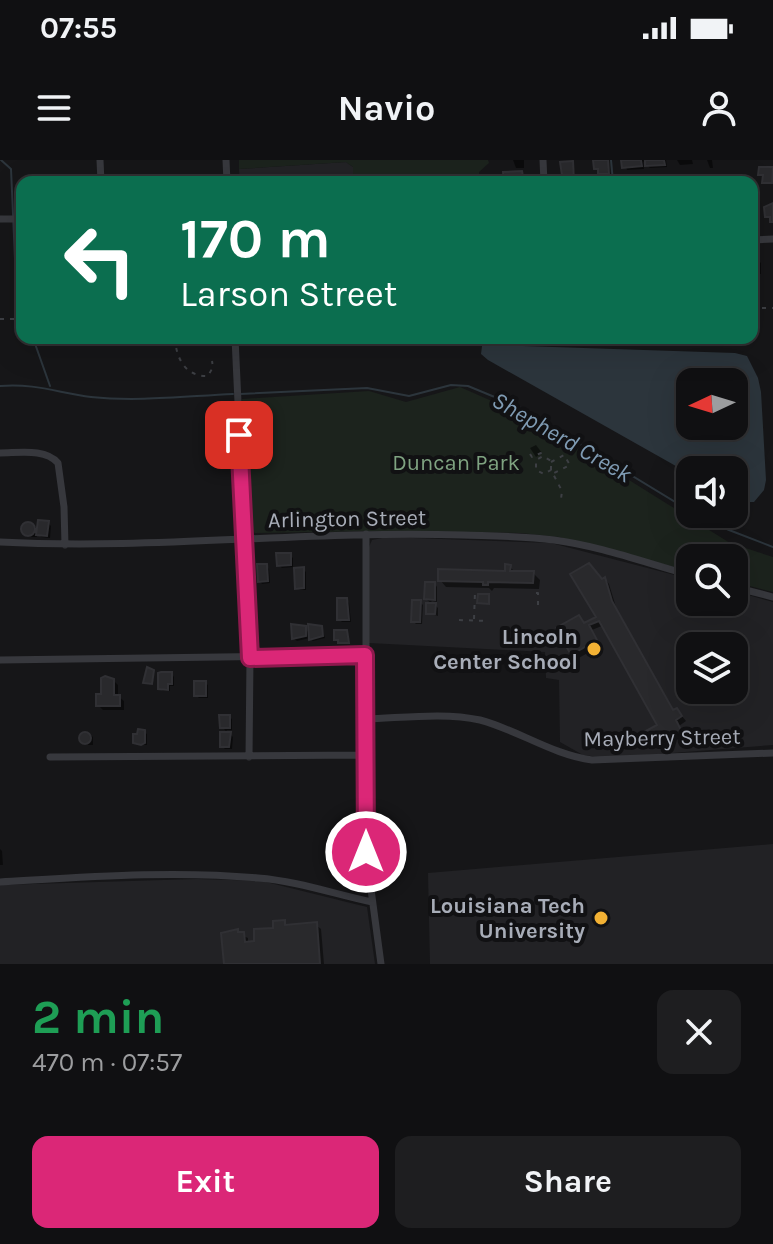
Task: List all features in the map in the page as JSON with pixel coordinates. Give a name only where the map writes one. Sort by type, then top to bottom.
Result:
[{"type":"street","points":[[235,344],[250,658],[249,757]]},
{"type":"street","points":[[0,453],[47,455],[58,463],[65,545]]},
{"type":"street","points":[[366,534],[366,852],[381,964]]},
{"type":"street","name":"Arlington Street","points":[[0,542],[65,545],[245,537],[448,535],[557,540],[676,571]]},
{"type":"street","points":[[748,591],[773,597]]},
{"type":"street","points":[[0,660],[365,655]]},
{"type":"street","name":"Mayberry Street","points":[[366,719],[468,718],[592,760],[773,753]]},
{"type":"street","points":[[50,757],[366,755]]},
{"type":"street","points":[[0,882],[226,875],[281,880],[372,902]]},
{"type":"path","points":[[176,344],[177,354],[188,371],[208,376],[212,361]]},
{"type":"path","points":[[540,449],[536,470],[544,474],[570,465],[564,455],[551,462]]},
{"type":"path","points":[[530,454],[532,457],[543,456],[551,462],[552,472],[563,493],[561,499]]},
{"type":"path","points":[[474,621],[475,592]]},
{"type":"path","points":[[536,593],[538,610]]},
{"type":"path","points":[[459,620],[489,621]]},
{"type":"shaded area","points":[[346,162],[353,167],[353,176],[240,176],[239,169]]},
{"type":"shaded area","points":[[496,345],[735,353],[747,356],[761,392],[764,490],[754,502],[748,502],[748,456],[676,456],[676,466],[481,354],[482,346]]},
{"type":"shaded area","name":"Lincoln Center School","points":[[387,537],[551,543],[676,575],[676,616],[748,616],[748,595],[773,602],[773,745],[609,758],[583,755],[560,742],[559,680],[546,678],[545,652],[369,643],[369,547],[372,540]]},
{"type":"shaded area","name":"Louisiana Tech University","points":[[773,844],[773,964],[430,964],[428,873]]},
{"type":"shaded area","points":[[197,879],[262,881],[367,907],[375,964],[0,964],[0,885]]},
{"type":"green space","points":[[239,160],[488,160],[489,163],[479,172],[479,176],[353,176],[353,167],[346,162],[239,169]]},
{"type":"green space","name":"Duncan Park","points":[[460,387],[528,417],[676,509],[676,528],[706,528],[733,544],[676,544],[676,567],[559,537],[520,533],[255,533],[248,529],[242,399],[369,391],[406,402]]},
{"type":"green space","name":"Duncan Park","points":[[748,549],[773,557],[773,592],[748,586]]},
{"type":"building","points":[[593,160],[608,160],[609,174],[598,174]]},
{"type":"building","points":[[621,160],[641,160],[642,166],[622,168]]},
{"type":"building","points":[[645,160],[664,160],[665,165],[645,166]]},
{"type":"building","points":[[573,161],[574,176],[562,176],[560,162]]},
{"type":"building","points":[[759,167],[773,167],[772,183],[762,183],[763,175],[758,175]]},
{"type":"building","points":[[522,171],[523,176],[503,176],[503,172]]},
{"type":"building","points":[[773,203],[773,222],[770,222],[770,217],[765,217],[764,207]]},
{"type":"building","points":[[38,520],[49,521],[47,536],[36,535]]},
{"type":"building","points":[[28,522],[35,529],[28,536],[21,529]]},
{"type":"building","points":[[276,553],[291,553],[291,565],[277,566]]},
{"type":"building","points":[[589,563],[602,579],[605,577],[612,601],[673,710],[677,708],[682,716],[676,720],[682,732],[673,737],[671,733],[650,743],[644,732],[657,725],[599,621],[589,625],[597,640],[571,655],[556,628],[579,615],[584,623],[596,617],[570,574]]},
{"type":"building","points":[[257,564],[267,564],[268,581],[258,582]]},
{"type":"building","points":[[505,564],[511,565],[510,571],[534,571],[533,583],[488,582],[488,585],[483,585],[483,582],[438,581],[438,569],[505,571]]},
{"type":"building","points":[[304,567],[304,588],[295,589],[294,568]]},
{"type":"building","points":[[425,582],[435,582],[435,600],[424,599]]},
{"type":"building","points":[[478,594],[489,594],[489,604],[477,603]]},
{"type":"building","points":[[337,598],[347,598],[349,620],[337,620]]},
{"type":"building","points":[[412,600],[421,600],[420,622],[411,622]]},
{"type":"building","points":[[426,603],[436,603],[435,614],[426,614]]},
{"type":"building","points":[[291,624],[306,626],[306,636],[292,639]]},
{"type":"building","points":[[308,624],[322,626],[323,636],[309,640]]},
{"type":"building","points":[[334,630],[347,630],[349,643],[334,640]]},
{"type":"building","points":[[147,667],[154,670],[152,684],[143,683]]},
{"type":"building","points":[[172,672],[172,684],[168,684],[168,690],[158,689],[158,673]]},
{"type":"building","points":[[101,678],[114,679],[114,695],[120,695],[120,706],[96,706],[96,694],[101,694]]},
{"type":"building","points":[[194,681],[206,681],[206,696],[194,696]]},
{"type":"building","points":[[219,715],[230,715],[230,728],[220,728]]},
{"type":"building","points":[[138,729],[145,730],[145,743],[141,745],[133,743],[133,734],[137,734]]},
{"type":"building","points":[[220,732],[231,732],[229,747],[220,747]]},
{"type":"building","points":[[80,733],[90,733],[90,743],[80,743]]},
{"type":"building","points":[[285,920],[285,925],[317,922],[320,964],[224,964],[221,933],[238,929],[238,932],[244,932],[245,942],[254,941],[254,929],[273,928],[273,921]]},
{"type":"waterway","name":"Shepherd Creek","points":[[1,160],[11,169],[16,262]]},
{"type":"waterway","points":[[611,160],[612,176]]},
{"type":"waterway","name":"Shepherd Creek","points":[[35,344],[50,386]]},
{"type":"waterway","name":"Shepherd Creek","points":[[240,394],[367,388],[409,396],[451,385],[468,386],[519,407],[676,502]]},
{"type":"waterway","name":"Shepherd Creek","points":[[0,386],[36,387],[109,398],[233,394]]},
{"type":"waterway","name":"Shepherd Creek","points":[[725,528],[773,547]]},
{"type":"place","name":"Lincoln Center School","points":[[594,649]]},
{"type":"place","name":"Louisiana Tech University","points":[[601,918]]},
{"type":"route","points":[[239,435],[250,658],[365,655],[366,852]]}]
